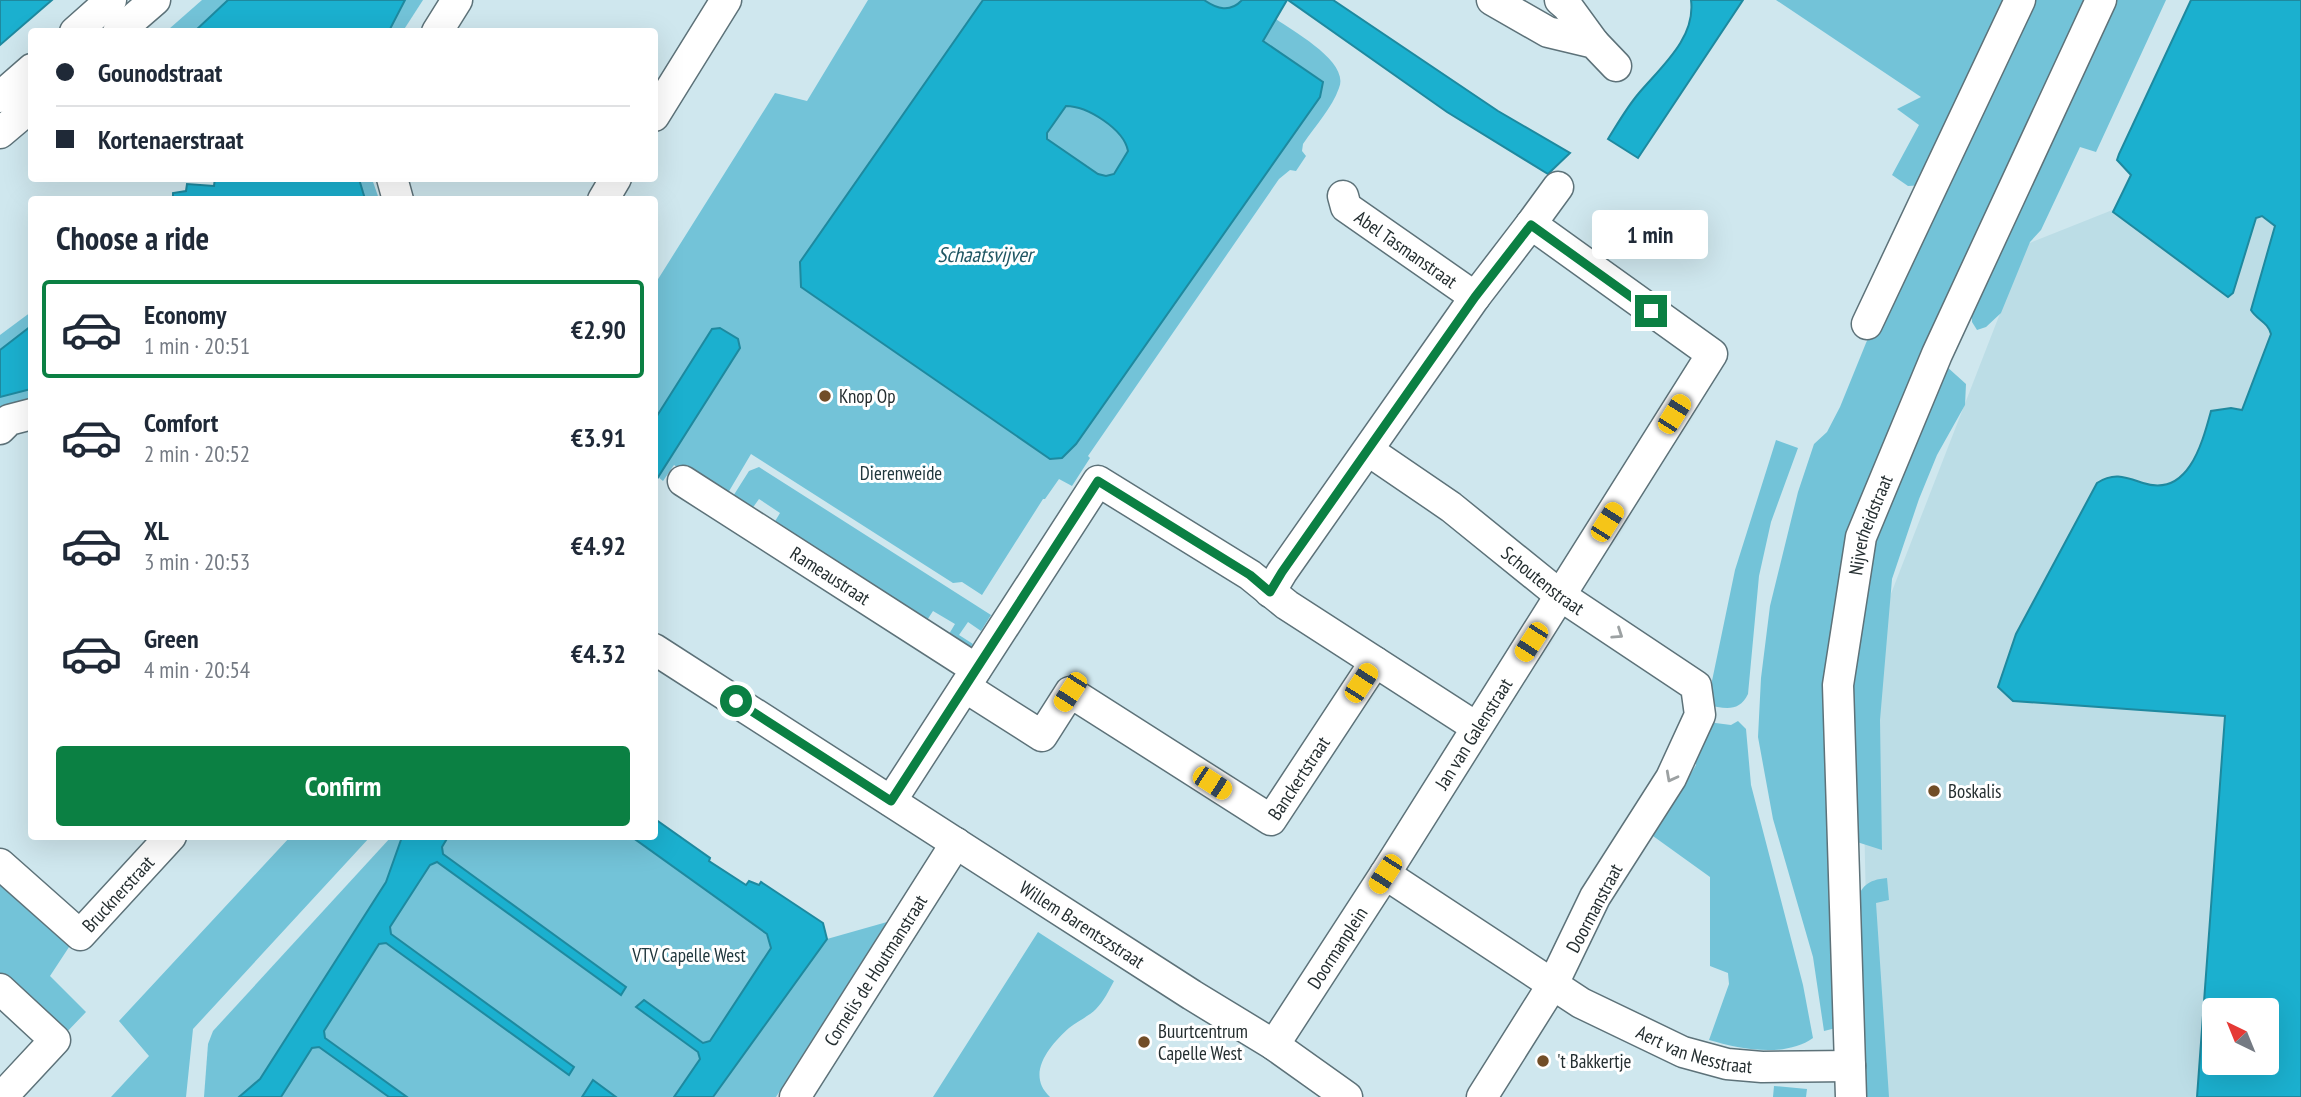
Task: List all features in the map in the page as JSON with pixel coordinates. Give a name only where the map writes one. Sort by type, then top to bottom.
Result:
[{"type":"street","points":[[80,28],[111,0]]},
{"type":"street","points":[[123,28],[155,0]]},
{"type":"street","points":[[440,28],[457,0]]},
{"type":"street","points":[[658,110],[726,0]]},
{"type":"street","points":[[1492,0],[1548,32],[1594,43]]},
{"type":"street","points":[[1560,0],[1616,66]]},
{"type":"street","points":[[1867,324],[2020,0]]},
{"type":"street","name":"Nijverheidstraat","points":[[1851,1097],[1838,685],[1861,537],[1937,354],[2101,0]]},
{"type":"street","points":[[0,97],[28,72]]},
{"type":"street","points":[[0,133],[28,109]]},
{"type":"street","name":"Abel Tasmanstraat","points":[[1270,592],[1475,297],[1558,187]]},
{"type":"street","name":"Abel Tasmanstraat","points":[[1343,196],[1346,207],[1475,297]]},
{"type":"street","name":"Jan van Galenstraat","points":[[1385,874],[1712,354],[1531,225]]},
{"type":"street","points":[[0,429],[9,420],[28,415]]},
{"type":"street","name":"Schoutenstraat","points":[[1369,451],[1451,507],[1561,596],[1696,686],[1700,715]]},
{"type":"street","name":"Rameaustraat","points":[[683,481],[970,678]]},
{"type":"street","points":[[891,801],[1098,481],[1250,575],[1270,592],[1476,727]]},
{"type":"street","name":"Willem Barentszstraat","points":[[658,652],[1274,1045]]},
{"type":"street","name":"Banckertstraat","points":[[970,678],[1042,736],[1070,692],[1271,820],[1375,662]]},
{"type":"street","name":"Doormanstraat","points":[[1482,1097],[1553,984],[1595,897],[1671,778],[1700,715]]},
{"type":"street","name":"Brucknerstraat","points":[[0,864],[79,935],[167,840]]},
{"type":"street","name":"Cornelis de Houtmanstraat","points":[[795,1097],[956,843]]},
{"type":"street","points":[[1385,874],[1553,984]]},
{"type":"street","name":"Doormanplein","points":[[1274,1045],[1385,874]]},
{"type":"street","name":"Aert van Nesstraat","points":[[1553,984],[1581,1003],[1683,1052],[1727,1064],[1762,1067],[1850,1066]]},
{"type":"street","points":[[0,989],[55,1040],[2,1097]]},
{"type":"street","points":[[1274,1045],[1347,1097]]},
{"type":"shaded area","points":[[2223,166],[2301,249],[2215,998],[2202,998],[2202,1075],[2224,1075],[2242,1097],[1870,1097],[1861,671],[2027,244]]},
{"type":"green space","points":[[202,0],[228,0],[198,28],[170,28]]},
{"type":"green space","points":[[405,0],[423,0],[405,28],[391,28]]},
{"type":"green space","name":"Dierenweide","points":[[868,0],[983,0],[800,262],[1050,459],[1323,81],[1263,41],[1276,19],[1329,58],[1340,78],[1332,103],[1303,144],[1302,151],[1306,156],[1296,171],[1290,170],[1279,179],[1088,456],[1090,458],[1072,486],[1059,479],[1043,499],[982,595],[962,582],[953,583],[751,454],[725,498],[674,465],[663,481],[658,477],[740,348],[711,330],[658,414],[658,279],[775,93],[807,101]]},
{"type":"green space","points":[[1204,0],[1242,0],[1233,7],[1223,8]]},
{"type":"green space","points":[[1776,0],[2014,0],[1925,185],[1908,186],[1892,175],[1919,125],[1897,109],[1921,97]]},
{"type":"green space","points":[[2027,0],[2089,0],[1861,509],[1836,1028],[1824,1031],[1813,957],[1773,819],[1758,737],[1761,678],[1770,606],[1798,492],[1814,444],[1827,432],[1840,407],[1866,343]]},
{"type":"green space","points":[[2113,0],[2166,0],[2096,152],[2080,147],[2041,230],[2030,242],[2001,313],[1986,327],[1977,330],[1972,322],[1972,309]]},
{"type":"green space","points":[[1066,106],[1094,114],[1120,135],[1128,151],[1114,174],[1098,174],[1047,139],[1047,133]]},
{"type":"green space","points":[[360,182],[373,182],[378,196],[364,196]]},
{"type":"green space","points":[[28,314],[28,328],[0,350],[0,335]]},
{"type":"green space","points":[[1946,366],[1966,384],[1965,405],[1937,455],[1892,579],[1880,720],[1882,850],[1857,842],[1853,670],[1868,569],[1888,498]]},
{"type":"green space","points":[[28,390],[28,407],[0,419],[0,397]]},
{"type":"green space","points":[[1776,440],[1798,448],[1771,522],[1759,576],[1748,694],[1736,707],[1707,705],[1735,570]]},
{"type":"green space","points":[[759,467],[991,615],[981,631],[968,622],[959,635],[973,644],[967,653],[946,639],[955,624],[933,611],[924,625],[771,528],[780,513],[759,499],[749,513],[730,501],[749,471]]},
{"type":"green space","points":[[1700,721],[1731,725],[1738,721],[1746,729],[1751,785],[1803,985],[1813,1038],[1789,1048],[1748,1049],[1709,1040],[1729,984],[1728,973],[1710,966],[1710,877],[1653,836],[1696,765],[1690,748]]},
{"type":"green space","points":[[287,840],[367,840],[193,1029],[186,1097],[111,1097],[149,1056],[119,1021]]},
{"type":"green space","points":[[388,840],[401,840],[386,882],[260,1079],[239,1097],[204,1097],[208,1044],[213,1031]]},
{"type":"green space","name":"VTV Capelle West","points":[[446,840],[636,840],[768,934],[771,948],[711,1041],[704,1043],[644,1000],[637,1007],[698,1051],[700,1059],[674,1097],[616,1097],[593,1080],[582,1097],[407,1097],[325,1038],[324,1031],[379,944],[386,943],[569,1075],[574,1067],[391,934],[389,927],[430,864],[437,862],[620,995],[626,987],[443,854],[442,847]]},
{"type":"green space","points":[[1887,878],[1889,900],[1876,903],[1889,1097],[1864,1097],[1855,905],[1866,885],[1874,880]]},
{"type":"green space","points":[[0,882],[71,944],[50,976],[86,1012],[63,1036],[0,977]]},
{"type":"green space","points":[[887,922],[776,1097],[713,1097],[827,939]]},
{"type":"green space","points":[[1038,932],[1114,981],[1099,1006],[1069,1028],[1043,1060],[1040,1079],[1050,1097],[933,1097]]},
{"type":"green space","points":[[319,1047],[389,1097],[281,1097],[312,1048]]},
{"type":"green space","points":[[1774,1086],[1807,1089],[1806,1097],[1773,1097]]},
{"type":"water","points":[[0,0],[52,0],[0,45]]},
{"type":"water","points":[[228,0],[405,0],[391,28],[198,28]]},
{"type":"water","name":"Schaatsvijver","points":[[983,0],[1204,0],[1214,6],[1228,8],[1242,0],[1287,0],[1263,41],[1323,82],[1320,97],[1076,444],[1062,458],[1050,459],[801,287],[800,262]],"holes":[[[1066,106],[1075,107],[1103,120],[1125,143],[1128,151],[1114,174],[1098,174],[1047,139],[1047,133]]]},
{"type":"water","points":[[1288,0],[1333,0],[1498,111],[1570,153],[1548,174],[1447,112]]},
{"type":"water","points":[[1691,0],[1743,0],[1638,158],[1608,139],[1630,104],[1683,39],[1691,14]]},
{"type":"water","points":[[2191,0],[2301,0],[2301,1097],[2197,1097],[2202,1029],[2202,1075],[2279,1075],[2279,998],[2204,998],[2225,716],[2013,701],[1998,687],[2016,634],[2097,483],[2120,477],[2158,486],[2171,483],[2182,476],[2197,452],[2211,411],[2231,408],[2242,410],[2271,334],[2251,310],[2275,226],[2262,216],[2256,218],[2233,293],[2228,297],[2113,212],[2131,175],[2117,160]]},
{"type":"water","points":[[214,182],[360,182],[364,196],[173,196],[173,193],[186,191],[187,184],[214,186]]},
{"type":"water","points":[[28,328],[28,390],[0,397],[0,350]]},
{"type":"water","points":[[720,328],[738,339],[740,348],[658,477],[658,414],[712,329]]},
{"type":"water","points":[[658,821],[710,858],[709,861],[746,885],[749,881],[759,885],[761,882],[823,923],[827,939],[713,1097],[674,1097],[700,1059],[698,1052],[636,1007],[644,1000],[703,1043],[710,1041],[771,948],[767,934],[636,840],[658,840]]},
{"type":"water","points":[[401,840],[446,840],[442,847],[443,854],[626,987],[621,995],[437,862],[430,865],[390,927],[391,934],[574,1067],[569,1075],[386,943],[379,944],[324,1031],[325,1038],[407,1097],[389,1097],[319,1047],[312,1048],[281,1097],[239,1097],[260,1079],[386,882]]},
{"type":"water","points":[[593,1080],[616,1097],[582,1097]]},
{"type":"place","name":"Knop Op","points":[[825,396]]},
{"type":"place","name":"Boskalis","points":[[1934,791]]},
{"type":"place","name":"Buurtcentrum Capelle West","points":[[1144,1042]]},
{"type":"place","name":"'t Bakkertje","points":[[1543,1061]]},
{"type":"route","points":[[736,701],[891,801],[1098,481],[1250,575],[1270,592],[1475,297],[1531,225],[1651,311]]}]
